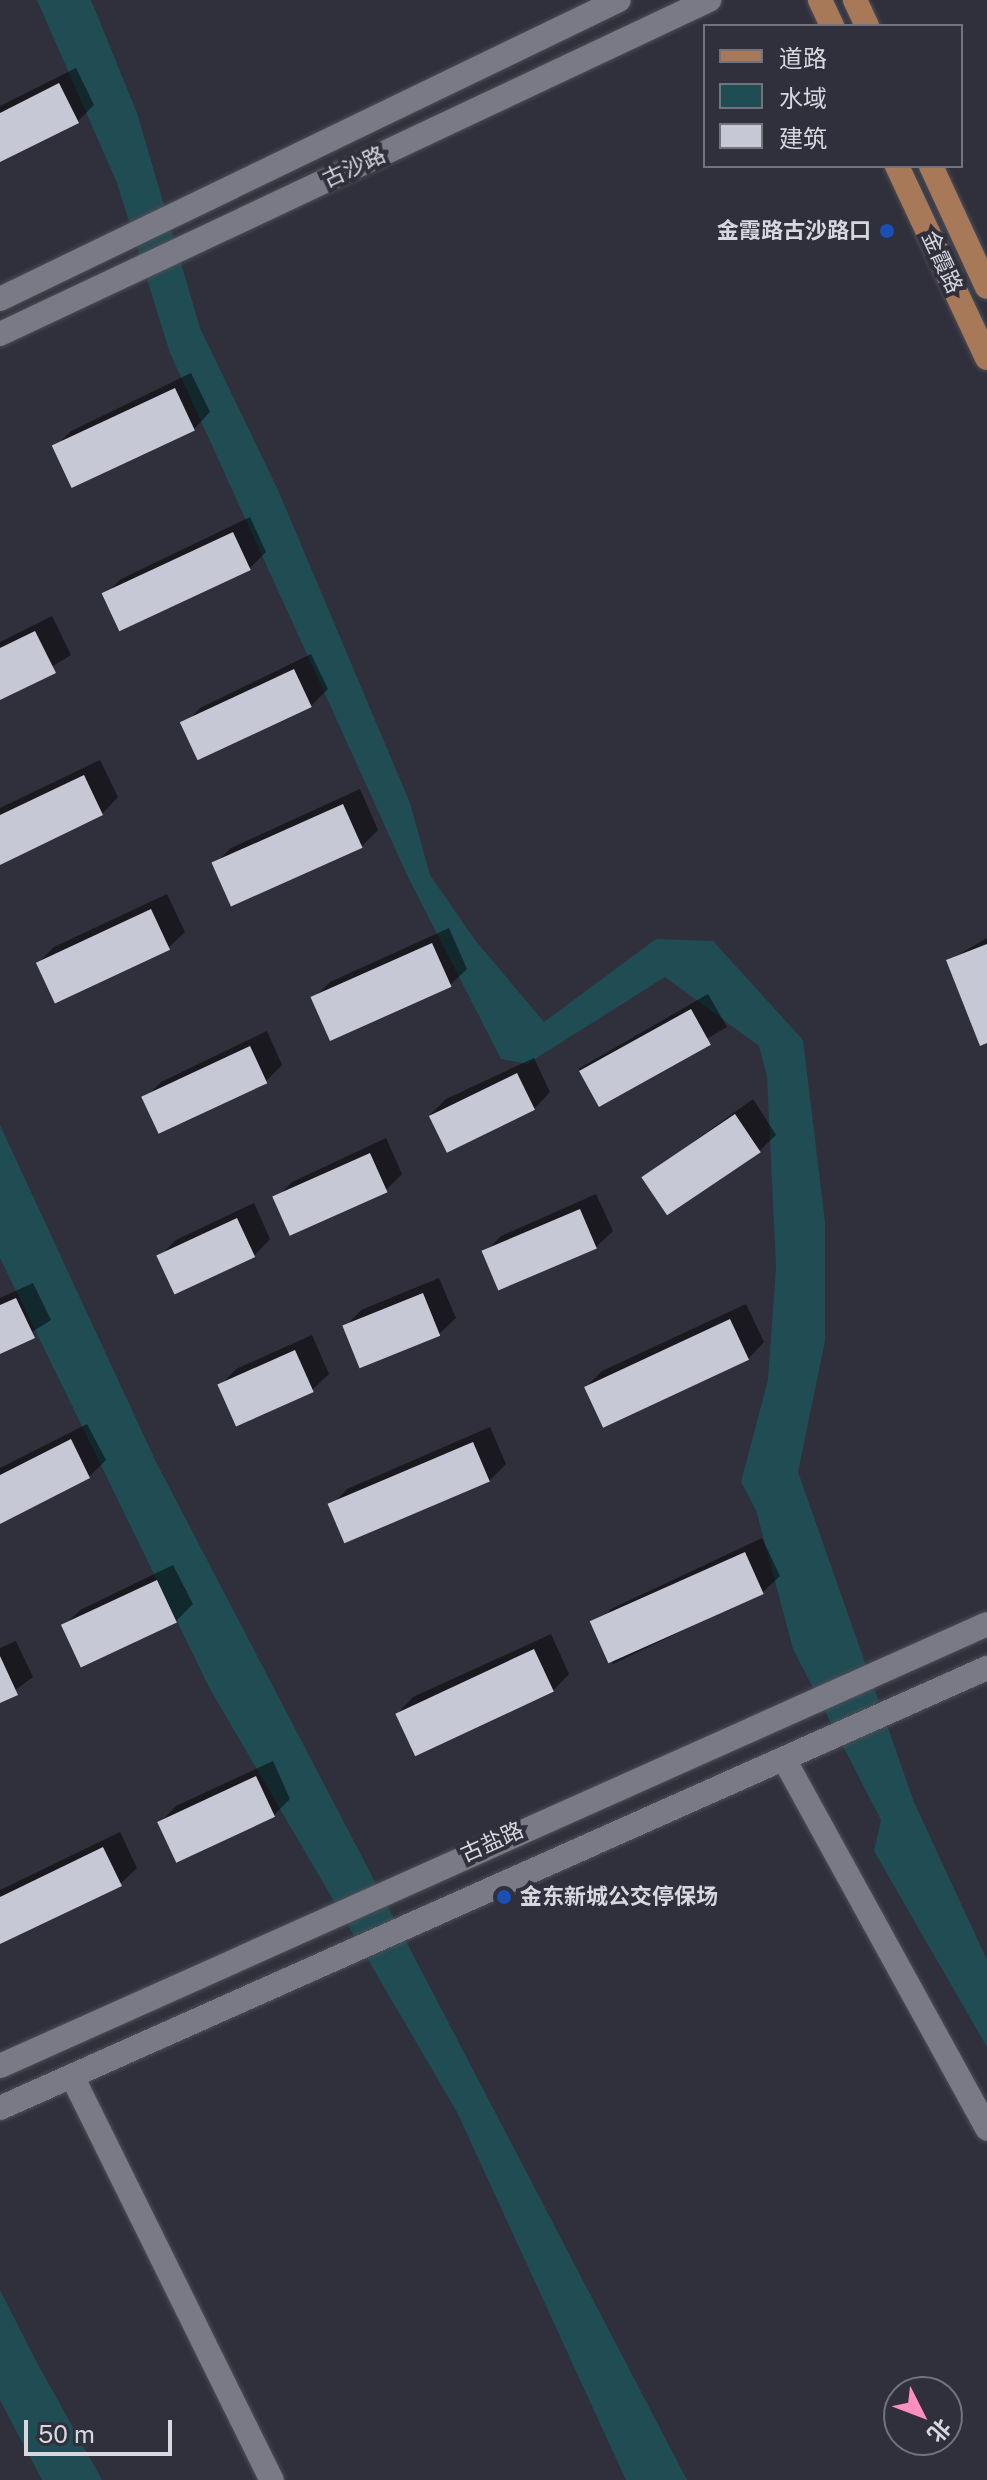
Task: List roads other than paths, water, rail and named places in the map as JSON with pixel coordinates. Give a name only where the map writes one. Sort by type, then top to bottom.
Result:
[{"type":"main road","points":[[820,0],[831,24]]},
{"type":"main road","points":[[855,0],[866,24]]},
{"type":"main road","name":"金霞路","points":[[898,168],[987,358]]},
{"type":"main road","name":"金霞路","points":[[932,168],[987,287]]},
{"type":"street","name":"古沙路","points":[[0,299],[619,0]]},
{"type":"street","name":"古沙路","points":[[0,334],[709,0]]},
{"type":"street","name":"古盐路","points":[[0,2066],[400,1882],[987,1624]]},
{"type":"street","name":"古盐路","points":[[0,2108],[987,1668]]},
{"type":"street","points":[[784,1759],[987,2129]]},
{"type":"street","points":[[72,2076],[272,2480]]},
{"type":"water","points":[[37,0],[91,0],[137,113],[200,328],[278,490],[410,803],[430,875],[475,940],[544,1022],[656,939],[713,941],[803,1040],[825,1222],[825,1341],[798,1472],[914,1802],[987,1960],[987,2047],[874,1851],[881,1820],[793,1649],[756,1510],[741,1482],[768,1380],[776,1267],[767,1076],[759,1046],[665,977],[527,1064],[501,1059],[409,879],[170,353],[117,183]]},
{"type":"water","points":[[0,1125],[156,1462],[687,2480],[626,2480],[457,2112],[210,1689],[0,1258]]},
{"type":"water","points":[[0,2290],[102,2480],[42,2480],[0,2400]]},
{"type":"place","name":"金霞路古沙路口","points":[[887,231]]},
{"type":"place","name":"金东新城公交停保场","points":[[504,1897]]}]
